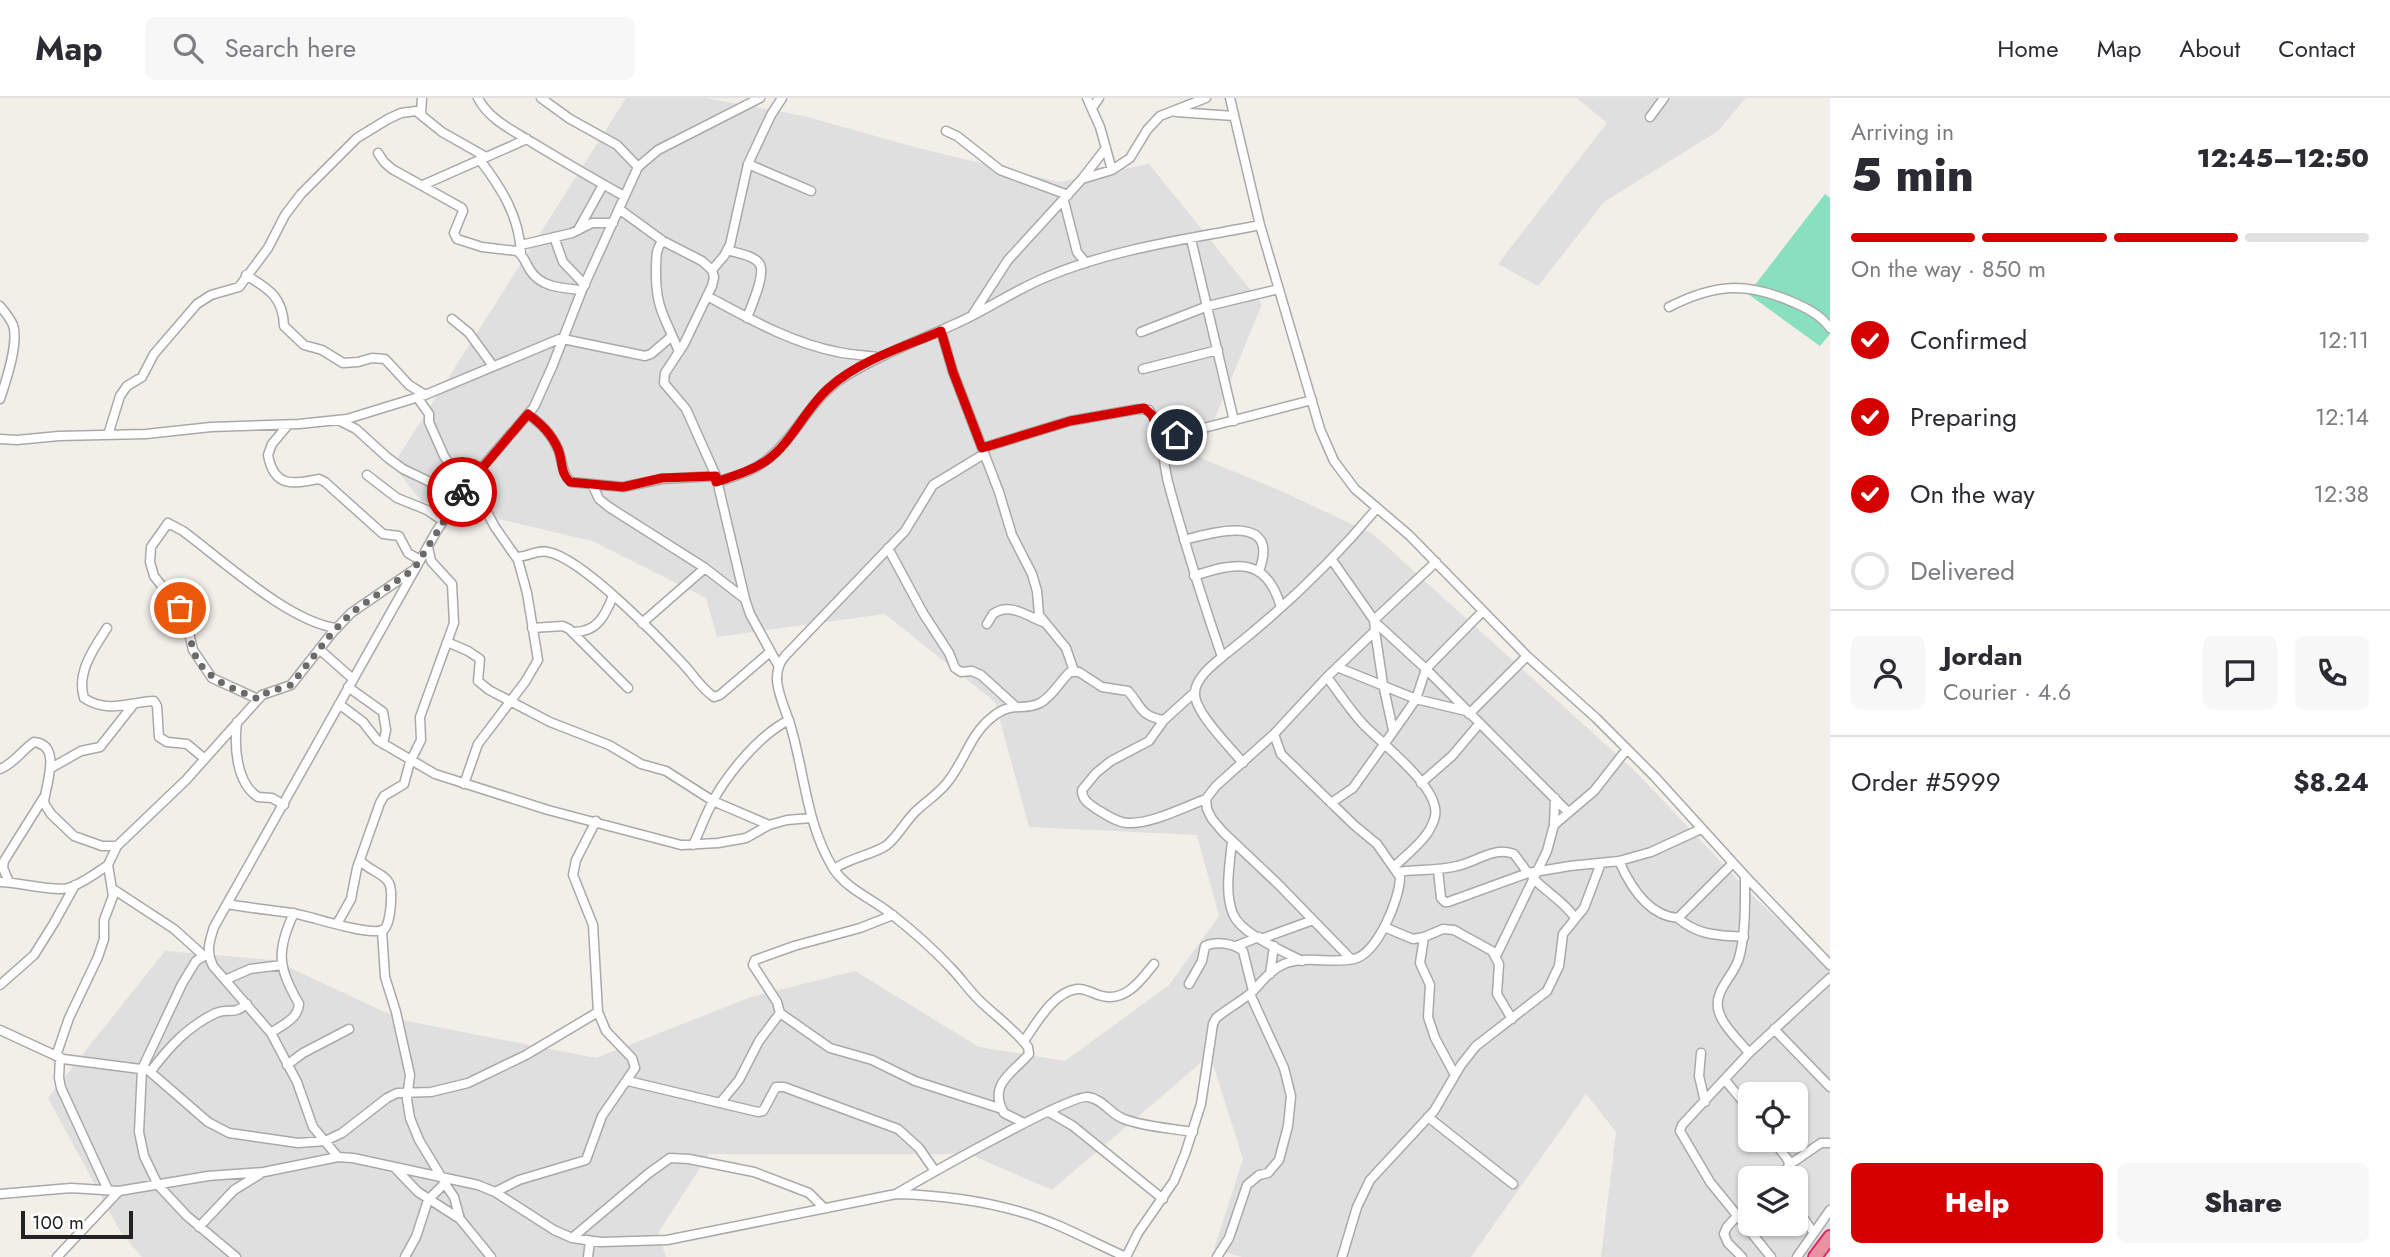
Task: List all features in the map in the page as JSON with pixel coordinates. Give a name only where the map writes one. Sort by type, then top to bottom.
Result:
[{"type":"highway","points":[[1819,1256],[1830,1237]]},
{"type":"street","points":[[421,114],[422,98]]},
{"type":"street","points":[[478,98],[488,112],[527,139],[573,169],[624,196]]},
{"type":"street","points":[[541,98],[570,120],[617,145],[638,167]]},
{"type":"street","points":[[236,1257],[199,1227],[158,1185],[144,1156],[139,1132],[146,1070],[182,984],[196,961],[206,956],[214,927],[419,560],[467,484],[528,414],[545,385],[584,287],[638,167],[658,150],[760,98]]},
{"type":"street","points":[[712,270],[727,250],[735,229],[748,164],[782,98]]},
{"type":"street","points":[[1087,98],[1112,170]]},
{"type":"street","points":[[1092,108],[1099,98]]},
{"type":"street","points":[[1082,179],[1112,170],[1130,158],[1153,122],[1160,116],[1206,98]]},
{"type":"street","points":[[1230,98],[1260,225],[1320,429],[1334,461],[1355,489],[1409,535],[1527,656],[1627,749],[1830,965]]},
{"type":"street","points":[[1650,117],[1664,98]]},
{"type":"street","points":[[108,435],[120,396],[127,386],[142,377],[155,354],[197,304],[211,295],[239,287],[268,248],[285,215],[301,194],[357,138],[401,113],[411,110],[421,114],[442,132],[483,159],[512,209],[521,249],[534,275],[547,285],[584,287]]},
{"type":"street","points":[[1173,112],[1234,116]]},
{"type":"street","points":[[946,131],[957,136],[1000,170],[1066,198]]},
{"type":"street","points":[[423,185],[527,139]]},
{"type":"street","points":[[972,317],[1009,260],[1066,198],[1106,148]]},
{"type":"street","points":[[377,153],[392,169],[462,208],[454,233],[457,239],[482,247],[521,249],[592,223],[613,223]]},
{"type":"street","points":[[748,164],[811,191]]},
{"type":"street","points":[[578,230],[603,185]]},
{"type":"street","points":[[1066,198],[1077,252],[1086,263]]},
{"type":"street","points":[[619,209],[662,241],[702,261],[712,270],[714,276],[679,352],[665,373],[664,383],[686,409],[716,479],[745,599],[750,614],[778,665],[777,682],[798,752],[811,818],[834,869],[854,889],[893,915],[951,967],[980,1000],[1028,1046],[1029,1054],[1005,1076],[999,1097],[1002,1109],[1008,1116],[1024,1123]]},
{"type":"street","points":[[528,414],[548,431],[568,480],[623,487],[662,478],[716,479],[753,469],[768,460],[830,386],[878,357],[972,317],[1024,287],[1086,263],[1143,247],[1260,225]]},
{"type":"street","points":[[554,237],[566,266],[584,287]]},
{"type":"street","points":[[1191,239],[1234,421]]},
{"type":"street","points":[[662,241],[655,256],[655,286],[659,308],[679,352]]},
{"type":"street","points":[[727,250],[753,258],[761,267],[760,280],[747,318]]},
{"type":"street","points":[[1070,269],[1077,252]]},
{"type":"street","points":[[246,275],[276,298],[284,313],[284,326],[304,345],[322,350],[348,364],[372,358],[385,359],[421,396],[444,456],[467,484],[517,557],[527,593],[537,663],[478,744],[464,784]]},
{"type":"street","points":[[1669,307],[1693,295],[1715,289],[1741,287],[1759,290],[1801,306],[1825,319],[1830,328]]},
{"type":"street","points":[[1141,332],[1208,306],[1279,289]]},
{"type":"street","points":[[707,296],[747,318],[803,342],[839,352],[878,357]]},
{"type":"street","points":[[0,306],[10,320],[14,333],[11,366],[0,399]]},
{"type":"street","points":[[452,319],[469,334],[493,366]]},
{"type":"street","points":[[941,331],[953,372],[1012,535],[1032,573],[1043,622]]},
{"type":"street","points":[[0,439],[146,434],[211,427],[288,425],[338,420],[421,396],[563,338],[645,356],[672,336]]},
{"type":"street","points":[[1143,369],[1218,350]]},
{"type":"street","points":[[1161,439],[1312,400]]},
{"type":"street","points":[[778,665],[912,522],[933,485],[983,451],[1070,421],[1144,408],[1152,415],[1161,439],[1167,478],[1194,576],[1222,657]]},
{"type":"street","points":[[338,420],[356,429],[388,458],[428,481],[454,503]]},
{"type":"street","points":[[288,425],[272,444],[268,455],[275,475],[283,481],[304,484],[319,479],[325,482],[383,534],[399,536],[408,552],[419,560]]},
{"type":"street","points":[[368,475],[397,498],[427,510],[443,521]]},
{"type":"street","points":[[592,484],[599,499],[609,507],[705,568],[745,599]]},
{"type":"street","points":[[1377,508],[1332,560],[1205,673],[1195,692],[1164,720],[1144,744],[1097,773],[1082,790],[1082,796],[1087,802],[1107,815],[1129,823],[1206,799],[1216,786],[1274,734],[1436,562]]},
{"type":"street","points":[[258,699],[212,678],[193,650],[185,615],[154,576],[150,562],[151,547],[168,523],[183,531],[275,600],[315,623],[337,628]]},
{"type":"street","points":[[1184,540],[1219,531],[1247,531],[1255,535],[1264,547],[1264,558],[1259,571]]},
{"type":"street","points":[[337,924],[351,899],[360,860],[380,803],[384,796],[404,783],[410,761],[419,746],[420,717],[454,623],[453,584],[431,561],[428,546]]},
{"type":"street","points":[[888,548],[955,668],[961,672],[982,674],[1016,706]]},
{"type":"street","points":[[517,557],[544,551],[555,553],[580,569],[614,596],[714,697],[720,695],[770,652]]},
{"type":"street","points":[[1332,560],[1375,625],[1426,669],[1568,812]]},
{"type":"street","points":[[1194,576],[1231,565],[1246,565],[1259,571],[1274,587],[1281,607]]},
{"type":"street","points":[[642,623],[705,568]]},
{"type":"street","points":[[108,1190],[61,1088],[58,1056],[68,1018],[104,939],[104,920],[113,896],[108,865],[117,846],[131,830],[162,804],[258,699],[268,692],[291,685],[337,628],[366,601],[414,569]]},
{"type":"street","points":[[574,632],[583,632],[598,624],[614,596]]},
{"type":"street","points":[[987,624],[993,614],[1007,609],[1043,622],[1053,630],[1066,648],[1074,671],[1102,687],[1128,691],[1144,713],[1151,718],[1164,720]]},
{"type":"street","points":[[1331,803],[1353,788],[1416,699],[1426,669],[1483,611]]},
{"type":"street","points":[[1375,625],[1393,730]]},
{"type":"street","points":[[532,628],[563,626],[574,632],[628,688]]},
{"type":"street","points":[[107,628],[96,645],[83,676],[84,698],[94,704],[114,707],[154,701],[157,706],[159,737],[167,742],[187,744],[205,759]]},
{"type":"street","points":[[447,642],[481,659],[478,681],[489,690],[567,730],[609,745],[641,764],[666,771],[713,801],[769,825]]},
{"type":"street","points":[[319,649],[353,679]]},
{"type":"street","points":[[1468,713],[1527,656]]},
{"type":"street","points":[[1337,667],[1416,699],[1468,713]]},
{"type":"street","points":[[834,869],[890,842],[916,811],[947,783],[983,724],[1003,709],[1029,707],[1042,702],[1074,671]]},
{"type":"street","points":[[1327,677],[1362,723],[1421,783],[1435,804],[1432,826],[1396,869]]},
{"type":"street","points":[[348,687],[383,712],[386,730],[383,744]]},
{"type":"street","points":[[1195,692],[1203,713],[1243,763]]},
{"type":"street","points":[[339,704],[356,716],[383,744],[435,775],[548,810],[681,845],[746,838],[769,825],[811,818]]},
{"type":"street","points":[[51,768],[81,751],[100,747],[133,705]]},
{"type":"street","points":[[694,845],[713,801],[764,736],[789,720]]},
{"type":"street","points":[[237,722],[236,749],[242,776],[249,790],[258,797],[272,798],[284,805]]},
{"type":"street","points":[[1421,783],[1452,756],[1479,724]]},
{"type":"street","points":[[0,1194],[71,1188],[119,1191],[208,1176],[264,1171],[338,1157],[394,1167],[495,1192],[554,1230],[572,1238],[590,1241],[667,1240],[896,1194],[951,1198],[1023,1212],[1126,1257],[1138,1233],[1174,1181],[1193,1132],[1201,1104],[1214,1021],[1284,964],[1351,959],[1363,954],[1384,927],[1398,894],[1400,883],[1396,869],[1377,844],[1281,754],[1274,734]]},
{"type":"street","points":[[0,769],[9,766],[29,745],[37,741],[48,751],[51,768],[44,803],[51,814],[74,836],[102,846],[117,846]]},
{"type":"street","points":[[1554,825],[1594,791],[1627,749]]},
{"type":"street","points":[[44,797],[4,861],[4,882],[58,890],[75,885],[108,865]]},
{"type":"street","points":[[1496,956],[1533,874],[1548,851],[1554,825],[1555,798]]},
{"type":"street","points":[[1206,799],[1212,819],[1231,841],[1278,884],[1351,959]]},
{"type":"street","points":[[495,1192],[519,1180],[586,1160],[603,1116],[635,1068],[632,1058],[610,1037],[598,1012],[593,925],[573,875],[576,860],[596,821]]},
{"type":"street","points":[[1437,870],[1441,898],[1445,902],[1533,874],[1619,861],[1651,852],[1701,829]]},
{"type":"street","points":[[701,830],[709,844]]},
{"type":"street","points":[[1231,841],[1229,895],[1233,915],[1260,938],[1302,961]]},
{"type":"street","points":[[1396,869],[1437,870],[1460,866],[1500,850],[1514,854],[1546,892],[1564,905],[1575,918]]},
{"type":"street","points":[[227,904],[294,913],[337,924],[382,930],[389,920],[391,886],[385,878],[360,860]]},
{"type":"street","points":[[1619,861],[1636,894],[1670,918],[1678,918],[1694,931],[1705,934],[1744,937]]},
{"type":"street","points":[[1342,1257],[1357,1207],[1370,1180],[1434,1111],[1467,1056],[1476,1046],[1547,991],[1559,966],[1563,934],[1590,897],[1601,863]]},
{"type":"street","points":[[1678,918],[1733,863]]},
{"type":"street","points":[[1745,876],[1744,937],[1738,962],[1718,1000],[1718,1010],[1749,1054]]},
{"type":"street","points":[[0,985],[34,954],[75,885]]},
{"type":"street","points":[[113,889],[174,929],[206,956],[247,1003],[271,1032],[296,1082],[313,1127],[338,1157]]},
{"type":"street","points":[[271,1032],[292,1019],[299,1010],[299,1004],[284,976],[282,965],[282,942],[294,913]]},
{"type":"street","points":[[893,915],[860,928],[794,946],[755,960],[752,965],[780,1013],[830,1048],[872,1060],[915,1081],[1002,1109]]},
{"type":"street","points":[[1189,984],[1202,961],[1206,944],[1236,946],[1313,920]]},
{"type":"street","points":[[1384,927],[1409,938],[1424,937],[1443,929],[1454,930],[1496,956],[1500,970],[1497,994],[1511,1019]]},
{"type":"street","points":[[382,930],[385,977],[410,1075],[408,1107],[414,1128],[454,1197],[460,1219]]},
{"type":"street","points":[[1424,937],[1420,962],[1430,985],[1428,1017],[1435,1038],[1455,1075]]},
{"type":"street","points":[[1217,1257],[1228,1238],[1247,1185],[1252,1179],[1272,1170],[1283,1149],[1292,1096],[1284,1068],[1251,992],[1245,954],[1236,946]]},
{"type":"street","points":[[1270,974],[1274,946]]},
{"type":"street","points":[[1024,1041],[1053,1003],[1063,995],[1075,989],[1086,989],[1102,996],[1125,994],[1139,983],[1154,964]]},
{"type":"street","points":[[225,980],[250,969],[282,965]]},
{"type":"street","points":[[1742,1257],[1728,1243],[1724,1234],[1738,1215],[1710,1182],[1680,1131],[1682,1125],[1749,1054],[1830,978]]},
{"type":"street","points":[[146,1070],[184,1032],[217,1012],[235,1012],[247,1003]]},
{"type":"street","points":[[0,1030],[58,1056],[146,1070],[208,1122],[229,1133],[276,1141],[325,1141],[355,1125],[387,1098],[407,1091],[431,1092],[468,1083],[526,1055],[598,1012]]},
{"type":"street","points":[[720,1103],[739,1080],[760,1041],[780,1013]]},
{"type":"street","points":[[287,1065],[303,1053],[349,1029]]},
{"type":"street","points":[[1774,1029],[1830,1087]]},
{"type":"street","points":[[1701,1053],[1699,1076],[1704,1102]]},
{"type":"street","points":[[1725,1080],[1738,1096]]},
{"type":"street","points":[[628,1081],[763,1111],[776,1087],[785,1087],[898,1129],[919,1148],[935,1171]]},
{"type":"street","points":[[896,1194],[1024,1123],[1079,1097],[1089,1097],[1102,1103],[1123,1119],[1193,1132]]},
{"type":"street","points":[[1049,1112],[1073,1126],[1163,1199]]},
{"type":"street","points":[[1428,1117],[1513,1184]]},
{"type":"street","points":[[1782,1152],[1789,1165],[1821,1143],[1830,1143]]},
{"type":"street","points":[[572,1238],[670,1158],[689,1159],[754,1172],[809,1193],[824,1208]]},
{"type":"street","points":[[394,1167],[428,1200],[460,1219],[491,1257]]},
{"type":"street","points":[[199,1227],[234,1190],[264,1171]]},
{"type":"street","points":[[405,1257],[416,1237],[428,1200],[445,1180]]},
{"type":"street","points":[[57,1257],[119,1191]]},
{"type":"street","points":[[1797,1257],[1830,1210]]},
{"type":"street","points":[[1808,1224],[1813,1232]]},
{"type":"street","points":[[1754,1236],[1771,1257]]},
{"type":"street","points":[[588,1257],[590,1241]]},
{"type":"shaded area","points":[[626,98],[705,98],[804,116],[918,148],[1059,182],[1149,164],[1262,304],[1199,457],[1373,534],[1636,772],[1757,900],[1830,967],[1830,1257],[1601,1257],[1616,1132],[1586,1094],[1471,1257],[1242,1257],[1214,1249],[1243,1159],[1210,1055],[1052,1190],[969,1154],[709,1154],[658,1233],[666,1257],[142,1257],[120,1231],[48,1098],[165,951],[273,960],[402,1020],[596,1058],[751,997],[855,971],[979,1047],[1065,1061],[1169,985],[1219,916],[1197,835],[1029,827],[995,702],[885,614],[717,637],[706,598],[592,541],[421,501],[393,465]]},
{"type":"shaded area","points":[[1577,98],[1746,98],[1718,131],[1604,202],[1538,286],[1498,264],[1607,123]]},
{"type":"green space","points":[[1825,194],[1830,198],[1830,334],[1820,346],[1748,294]]},
{"type":"way so far","points":[[180,608],[187,620],[193,650],[212,678],[258,699],[268,692],[291,685],[351,613],[414,569],[462,492]]},
{"type":"route","points":[[462,492],[528,414],[544,426],[553,439],[566,478],[570,482],[623,487],[662,478],[716,476],[716,482],[737,475],[768,460],[830,386],[878,357],[941,331],[953,372],[982,448],[1070,421],[1144,408],[1152,415],[1161,439],[1177,435]]}]
